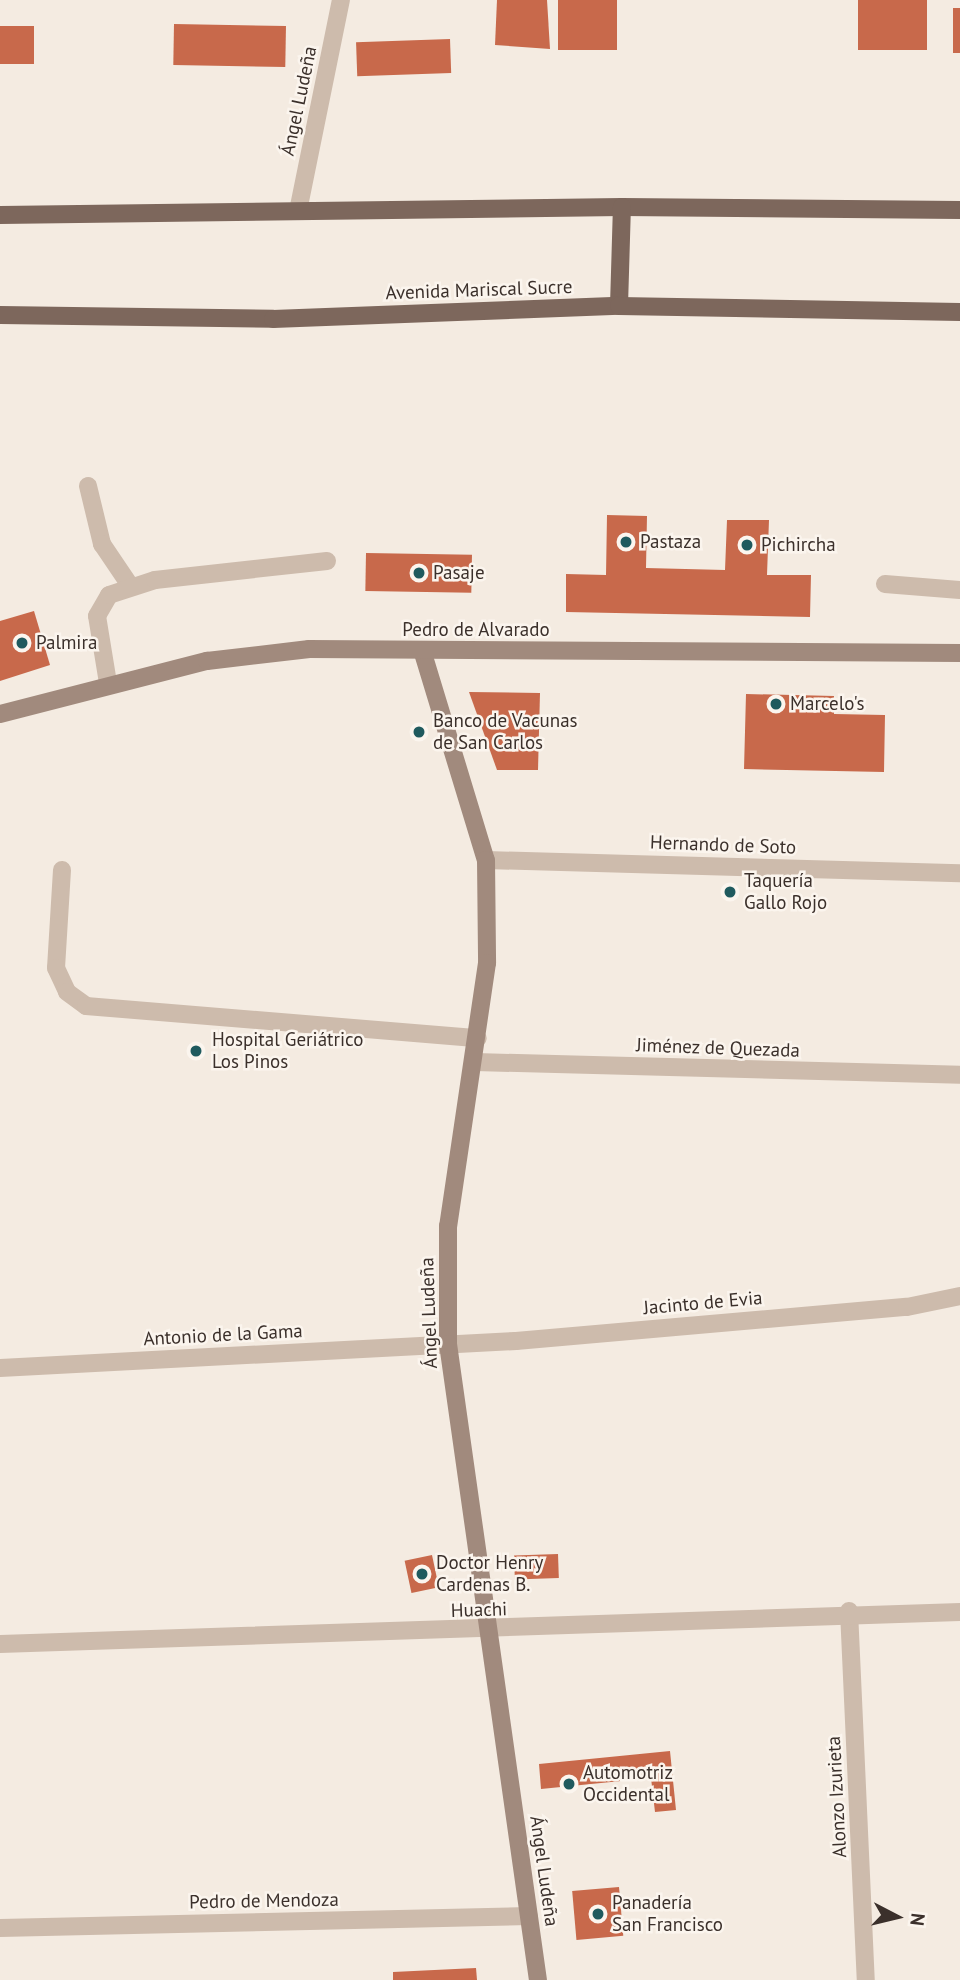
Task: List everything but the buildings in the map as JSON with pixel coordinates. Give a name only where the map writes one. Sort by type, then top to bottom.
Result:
[{"type":"main road","points":[[619,306],[622,207]]},
{"type":"main road","points":[[0,215],[622,207],[960,210]]},
{"type":"main road","name":"Avenida Mariscal Sucre","points":[[0,315],[273,319],[619,306],[960,312]]},
{"type":"street","name":"Ángel Ludeña","points":[[298,211],[341,0]]},
{"type":"street","points":[[88,486],[102,544],[129,584]]},
{"type":"street","points":[[108,683],[97,616],[109,596],[129,584],[327,561]]},
{"type":"street","points":[[885,584],[960,590]]},
{"type":"street","name":"Pedro de Alvarado","points":[[0,714],[108,683],[207,661],[309,649],[960,653]]},
{"type":"street","name":"Ángel Ludeña","points":[[422,650],[485,860],[490,913],[475,1062],[448,1226],[448,1344],[538,1980]]},
{"type":"street","name":"Hernando de Soto","points":[[485,860],[960,873]]},
{"type":"street","points":[[62,870],[56,968],[67,992],[86,1006],[478,1038]]},
{"type":"street","name":"Jiménez de Quezada","points":[[475,1062],[960,1075]]},
{"type":"street","name":"Jacinto de Evia","points":[[448,1344],[907,1307],[960,1296]]},
{"type":"street","name":"Antonio de la Gama","points":[[0,1368],[448,1344]]},
{"type":"street","name":"Huachi","points":[[0,1644],[489,1632],[849,1612],[960,1612]]},
{"type":"street","name":"Alonzo Izurieta","points":[[849,1612],[866,1980]]},
{"type":"street","name":"Pedro de Mendoza","points":[[0,1928],[529,1916]]},
{"type":"place","name":"Pastaza","points":[[626,542]]},
{"type":"place","name":"Pichircha","points":[[747,545]]},
{"type":"place","name":"Pasaje","points":[[419,573]]},
{"type":"place","name":"Palmira","points":[[22,643]]},
{"type":"place","name":"Marcelo's","points":[[776,704]]},
{"type":"place","name":"Banco de Vacunas de San Carlos","points":[[419,732]]},
{"type":"place","name":"Taquería Gallo Rojo","points":[[730,892]]},
{"type":"place","name":"Hospital Geriátrico Los Pinos","points":[[196,1051]]},
{"type":"place","name":"Doctor Henry Cardenas B.","points":[[422,1574]]},
{"type":"place","name":"Automotriz Occidental","points":[[569,1784]]},
{"type":"place","name":"Panadería San Francisco","points":[[598,1914]]}]
